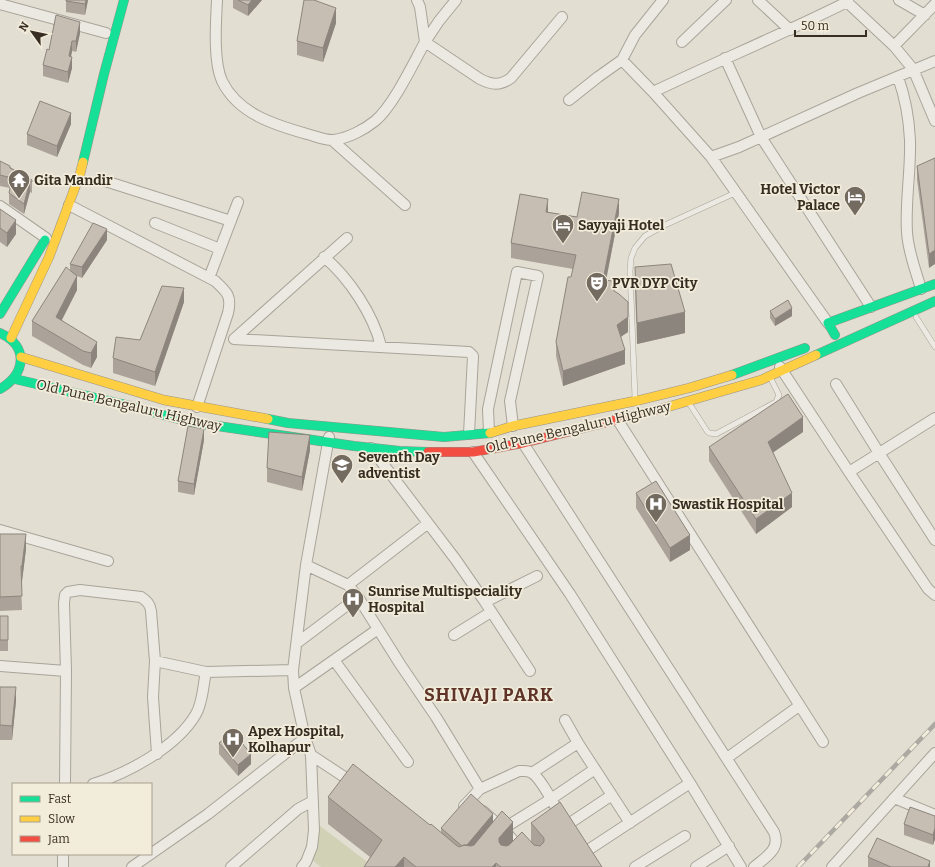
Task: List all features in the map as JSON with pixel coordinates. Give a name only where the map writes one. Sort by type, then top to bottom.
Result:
[{"type":"main road","points":[[11,338],[40,277],[80,174],[104,74],[124,0]]},
{"type":"main road","points":[[0,314],[46,238],[65,194],[86,120],[113,6]]},
{"type":"main road","points":[[835,335],[828,323],[935,284]]},
{"type":"main road","points":[[900,306],[935,291]]},
{"type":"main road","name":"Old Pune Bengaluru Highway","points":[[15,378],[190,422],[370,448],[443,453],[473,452],[523,443],[688,401],[761,380],[935,301]]},
{"type":"main road","points":[[836,345],[845,345],[872,337],[935,309]]},
{"type":"main road","points":[[0,333],[11,338],[16,344],[21,357],[21,364],[15,378],[11,383],[0,389]]},
{"type":"main road","name":"Old Pune Bengaluru Highway","points":[[21,357],[164,400],[198,407],[288,423],[444,437],[504,430],[513,426],[635,401],[712,382],[777,360],[813,344]]},
{"type":"street","points":[[216,0],[217,64],[222,80],[229,92],[248,111],[266,120],[293,130],[332,140],[405,205]]},
{"type":"street","points":[[417,0],[420,7],[425,42],[488,84],[505,82],[511,78],[562,17]]},
{"type":"street","points":[[332,140],[359,132],[375,121],[387,108],[425,42],[439,21],[456,0]]},
{"type":"street","points":[[569,100],[622,60],[635,35],[663,0]]},
{"type":"street","points":[[682,42],[726,0]]},
{"type":"street","points":[[758,0],[790,30]]},
{"type":"street","points":[[898,0],[925,14]]},
{"type":"street","points":[[653,92],[725,58],[790,30],[848,1],[894,46],[913,69],[935,121]]},
{"type":"street","points":[[0,4],[106,32]]},
{"type":"street","points":[[894,46],[935,4]]},
{"type":"street","points":[[725,58],[761,137],[871,307]]},
{"type":"street","points":[[622,60],[653,92],[710,157],[828,323]]},
{"type":"street","points":[[710,157],[739,147],[935,60]]},
{"type":"street","points":[[898,77],[904,93],[909,120],[910,141],[907,233],[910,251],[922,289]]},
{"type":"street","points":[[102,180],[232,220]]},
{"type":"street","points":[[210,278],[238,202]]},
{"type":"street","points":[[69,205],[210,278],[224,289],[228,295],[230,303],[198,407]]},
{"type":"street","points":[[0,206],[46,238]]},
{"type":"street","points":[[154,224],[220,249]]},
{"type":"street","points":[[347,238],[234,338],[469,352],[473,356],[469,434]]},
{"type":"street","points":[[324,257],[336,267],[359,298],[377,332],[380,346]]},
{"type":"street","points":[[489,432],[488,409],[517,272],[538,276],[510,401],[513,426]]},
{"type":"street","points":[[777,360],[782,370],[849,472],[928,589],[935,595]]},
{"type":"street","points":[[836,384],[935,540]]},
{"type":"street","points":[[849,472],[935,418]]},
{"type":"street","points":[[617,419],[822,742]]},
{"type":"street","points":[[307,865],[312,847],[314,830],[311,755],[305,738],[294,688],[293,670],[306,565],[331,428]]},
{"type":"street","points":[[523,443],[774,832],[777,839],[775,847],[769,855],[754,867]]},
{"type":"street","points":[[370,448],[456,560],[530,670]]},
{"type":"street","points":[[473,452],[570,594],[690,782],[741,867]]},
{"type":"street","points":[[348,585],[427,524]]},
{"type":"street","points":[[0,530],[108,561]]},
{"type":"street","points":[[306,565],[348,585],[436,717],[480,789]]},
{"type":"street","points":[[485,602],[536,576]]},
{"type":"street","points":[[65,783],[66,671],[64,603],[65,595],[74,590],[141,597],[150,605],[152,611],[155,661],[153,697],[156,754]]},
{"type":"street","points":[[297,643],[358,598]]},
{"type":"street","points":[[454,635],[491,612]]},
{"type":"street","points":[[294,688],[378,629]]},
{"type":"street","points":[[334,660],[408,762]]},
{"type":"street","points":[[155,661],[206,672],[293,670]]},
{"type":"street","points":[[0,666],[66,671]]},
{"type":"street","points":[[96,783],[109,779],[156,754],[180,733],[197,713],[206,672]]},
{"type":"street","points":[[727,758],[799,706]]},
{"type":"street","points":[[565,720],[578,743],[630,823]]},
{"type":"street","points":[[152,853],[208,814],[305,738]]},
{"type":"street","points":[[532,773],[578,743]]},
{"type":"street","points":[[832,867],[935,754]]},
{"type":"street","points":[[311,755],[330,766],[361,788]]},
{"type":"street","points":[[493,839],[502,828],[551,799],[595,769]]},
{"type":"street","points":[[456,816],[480,789],[519,771],[532,773],[538,779],[590,862]]},
{"type":"street","points":[[585,852],[690,782]]},
{"type":"street","points":[[552,826],[565,822],[612,795]]},
{"type":"street","points":[[894,798],[935,815]]},
{"type":"street","points":[[470,799],[502,828],[538,867]]},
{"type":"street","points":[[231,867],[298,809],[313,801]]},
{"type":"street","points":[[635,867],[686,836]]},
{"type":"street","points":[[696,867],[729,846]]},
{"type":"street","points":[[63,855],[63,867]]},
{"type":"street","points":[[132,867],[149,855]]},
{"type":"lane","points":[[635,401],[630,271],[631,258],[635,248],[645,236],[735,194]]},
{"type":"lane","points":[[916,317],[935,347]]},
{"type":"lane","points":[[688,401],[709,433],[716,434],[776,402],[779,395],[770,376]]},
{"type":"green space","points":[[320,826],[374,867],[321,867],[312,860]]},
{"type":"building","points":[[66,0],[86,0],[85,4]]},
{"type":"building","points":[[238,0],[252,0],[248,5]]},
{"type":"building","points":[[304,0],[314,0],[336,8],[323,48],[297,41]]},
{"type":"building","points":[[56,15],[80,22],[76,41],[72,41],[69,56],[72,57],[68,72],[43,65],[47,49],[49,50]]},
{"type":"building","points":[[40,101],[71,113],[57,146],[27,134]]},
{"type":"building","points":[[935,158],[935,250],[929,254],[917,166]]},
{"type":"building","points":[[0,161],[32,180],[32,182],[30,181],[24,204],[9,193],[12,178],[0,175]]},
{"type":"building","points":[[582,192],[619,199],[603,280],[613,281],[614,291],[628,302],[628,317],[617,325],[625,350],[563,371],[556,342],[568,277],[571,277],[576,255],[511,243],[520,194],[548,199],[546,212],[577,217]]},
{"type":"building","points":[[0,209],[16,220],[7,233],[0,228]]},
{"type":"building","points":[[93,223],[107,229],[82,267],[70,264]]},
{"type":"building","points":[[671,264],[685,312],[637,323],[635,267]]},
{"type":"building","points":[[66,267],[77,276],[56,317],[97,342],[91,353],[83,351],[32,321]]},
{"type":"building","points":[[162,286],[184,288],[155,372],[113,358],[116,337],[140,340]]},
{"type":"building","points":[[788,300],[792,308],[775,319],[770,311]]},
{"type":"building","points":[[788,394],[803,417],[768,442],[792,493],[756,519],[709,447]]},
{"type":"building","points":[[188,426],[204,429],[194,484],[178,481]]},
{"type":"building","points":[[269,432],[310,435],[302,477],[267,468]]},
{"type":"building","points":[[656,481],[690,535],[670,548],[636,493]]},
{"type":"building","points":[[0,534],[26,534],[21,566],[22,596],[0,597]]},
{"type":"building","points":[[0,616],[8,616],[8,640],[0,640]]},
{"type":"building","points":[[0,687],[16,687],[12,726],[0,725]]},
{"type":"building","points":[[233,732],[251,754],[238,765],[219,743]]},
{"type":"building","points":[[353,764],[459,847],[464,845],[474,845],[502,811],[513,822],[499,838],[501,845],[509,845],[522,832],[534,845],[540,846],[544,842],[544,838],[531,823],[560,802],[602,867],[501,867],[496,863],[492,867],[416,867],[404,857],[395,867],[364,867],[382,840],[328,797]]},
{"type":"building","points":[[471,794],[493,814],[467,845],[462,846],[441,828]]},
{"type":"building","points":[[910,807],[935,816],[935,828],[933,835],[904,824]]},
{"type":"building","points":[[877,838],[930,861],[928,867],[891,867],[868,857]]},
{"type":"railway","points":[[798,867],[935,724]]},
{"type":"traffic: fast","points":[[83,162],[104,74],[124,0]]},
{"type":"traffic: fast","points":[[0,314],[45,240]]},
{"type":"traffic: fast","points":[[835,335],[828,323],[935,284]]},
{"type":"traffic: fast","points":[[816,355],[935,301]]},
{"type":"traffic: fast","points":[[0,333],[16,345],[20,352],[21,360],[15,376],[9,383],[0,389]]},
{"type":"traffic: fast","points":[[732,375],[805,348]]},
{"type":"traffic: fast","points":[[15,379],[126,405],[190,422],[354,446],[400,451],[428,452]]},
{"type":"traffic: fast","points":[[268,419],[288,423],[444,437],[490,433]]},
{"type":"traffic: slow","points":[[11,338],[49,257],[80,174],[83,162]]},
{"type":"traffic: slow","points":[[664,408],[761,380],[816,355]]},
{"type":"traffic: slow","points":[[21,357],[164,400],[268,419]]},
{"type":"traffic: slow","points":[[490,433],[513,426],[640,400],[689,388],[732,375]]},
{"type":"traffic: jam","points":[[428,452],[473,452],[523,443],[664,408]]},
{"type":"place","name":"Gita Mandir","points":[[19,200]]},
{"type":"place","name":"Hotel Victor Palace","points":[[855,216]]},
{"type":"place","name":"Sayyaji Hotel","points":[[563,244]]},
{"type":"place","name":"PVR DYP City","points":[[597,302]]},
{"type":"place","name":"Seventh Day adventist","points":[[342,484]]},
{"type":"place","name":"Swastik Hospital","points":[[656,524]]},
{"type":"place","name":"Sunrise Multispeciality Hospital","points":[[353,618]]},
{"type":"place","name":"Apex Hospital, Kolhapur","points":[[233,758]]},
{"type":"district","name":"SHIVAJI PARK","points":[[489,695]]}]
